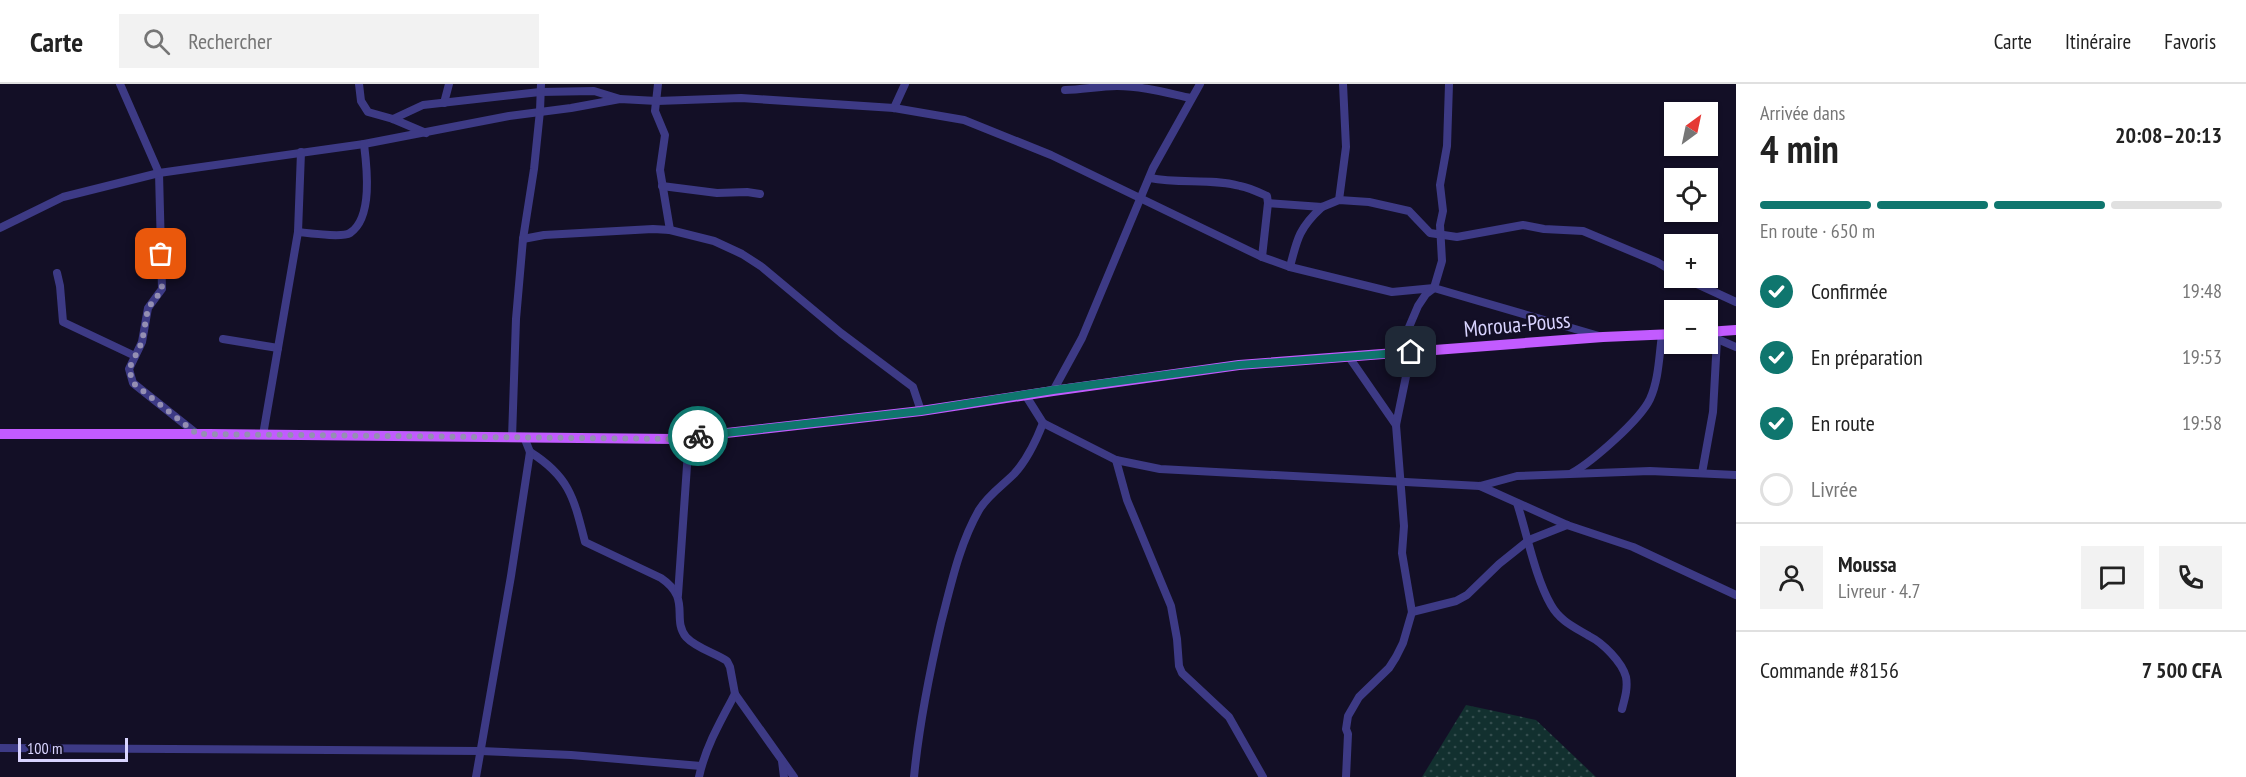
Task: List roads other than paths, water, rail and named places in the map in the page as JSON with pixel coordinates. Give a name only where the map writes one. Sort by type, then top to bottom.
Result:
[{"type":"main road","points":[[1718,332],[1736,330]]},
{"type":"main road","name":"Moroua-Pouss","points":[[0,434],[674,439],[921,411],[1053,390],[1239,365],[1603,337],[1662,335]]},
{"type":"street","points":[[120,84],[159,173],[162,290],[149,304],[142,342],[129,369],[133,383],[197,434]]},
{"type":"street","points":[[359,84],[361,101],[368,112],[393,119],[426,133]]},
{"type":"street","points":[[444,103],[449,84]]},
{"type":"street","points":[[658,84],[655,111],[665,135],[660,161],[670,230]]},
{"type":"street","points":[[894,108],[905,84]]},
{"type":"street","points":[[1053,390],[1082,338],[1153,168],[1200,84]]},
{"type":"street","points":[[1339,200],[1346,147],[1342,84]]},
{"type":"street","points":[[1398,353],[1418,306],[1426,294],[1434,288],[1442,259],[1440,236],[1443,211],[1440,185],[1447,146],[1449,84]]},
{"type":"street","points":[[1065,90],[1116,86],[1150,89],[1191,98]]},
{"type":"street","points":[[393,119],[423,105],[541,88],[598,87],[620,99]]},
{"type":"street","points":[[512,438],[512,383],[523,239],[534,169],[541,88]]},
{"type":"street","points":[[0,228],[63,197],[159,173],[364,144],[540,111],[620,99],[741,98],[894,108],[964,120],[1051,154],[1262,257],[1290,267],[1392,292],[1434,288],[1603,337]]},
{"type":"street","points":[[298,232],[345,235],[353,229],[366,207],[364,144]]},
{"type":"street","points":[[263,435],[298,232],[301,152]]},
{"type":"street","points":[[1150,178],[1170,182],[1199,181],[1241,186],[1267,196],[1269,203],[1262,257]]},
{"type":"street","points":[[662,186],[717,193],[760,194]]},
{"type":"street","points":[[1290,267],[1301,229],[1322,207],[1339,200],[1363,201],[1403,209],[1414,214],[1430,233],[1440,236],[1462,237],[1523,225],[1544,229],[1583,231],[1664,266]]},
{"type":"street","points":[[1269,203],[1322,207]]},
{"type":"street","points":[[523,239],[544,235],[642,228],[670,230],[714,241],[742,254],[762,267],[841,333],[912,387],[921,411]]},
{"type":"street","points":[[57,273],[63,322],[135,356]]},
{"type":"street","points":[[1706,288],[1736,302]]},
{"type":"street","points":[[1570,474],[1593,459],[1644,410],[1653,389],[1662,335]]},
{"type":"street","points":[[223,339],[278,348]]},
{"type":"street","points":[[1718,339],[1736,347]]},
{"type":"street","points":[[1346,777],[1348,716],[1359,696],[1389,668],[1396,657],[1403,643],[1412,612],[1401,553],[1404,526],[1396,425],[1411,352]]},
{"type":"street","points":[[1702,473],[1713,412],[1716,354]]},
{"type":"street","points":[[1349,357],[1396,425]]},
{"type":"street","points":[[1026,396],[1043,423],[1116,460],[1161,469],[1480,486],[1511,477],[1570,474],[1650,471],[1736,475]]},
{"type":"street","points":[[914,777],[924,698],[955,566],[980,510],[990,495],[1024,462],[1037,440],[1043,423]]},
{"type":"street","points":[[689,437],[678,595],[682,628],[686,636],[727,661],[735,694],[794,777]]},
{"type":"street","points":[[476,777],[530,452],[524,438]]},
{"type":"street","points":[[530,452],[548,463],[559,474],[576,508],[585,542],[661,578],[678,595]]},
{"type":"street","points":[[1116,460],[1127,500],[1171,606],[1182,674],[1229,717],[1263,777]]},
{"type":"street","points":[[1480,486],[1566,525],[1634,547],[1736,595]]},
{"type":"street","points":[[1517,503],[1544,589],[1555,611],[1567,624],[1590,636],[1607,650],[1624,671],[1627,688],[1622,709]]},
{"type":"street","points":[[1412,612],[1450,603],[1467,595],[1499,564],[1529,540],[1566,525]]},
{"type":"street","points":[[699,777],[716,729],[735,694]]},
{"type":"street","points":[[0,748],[482,751],[571,755],[701,766]]},
{"type":"street","points":[[782,761],[784,777]]}]
